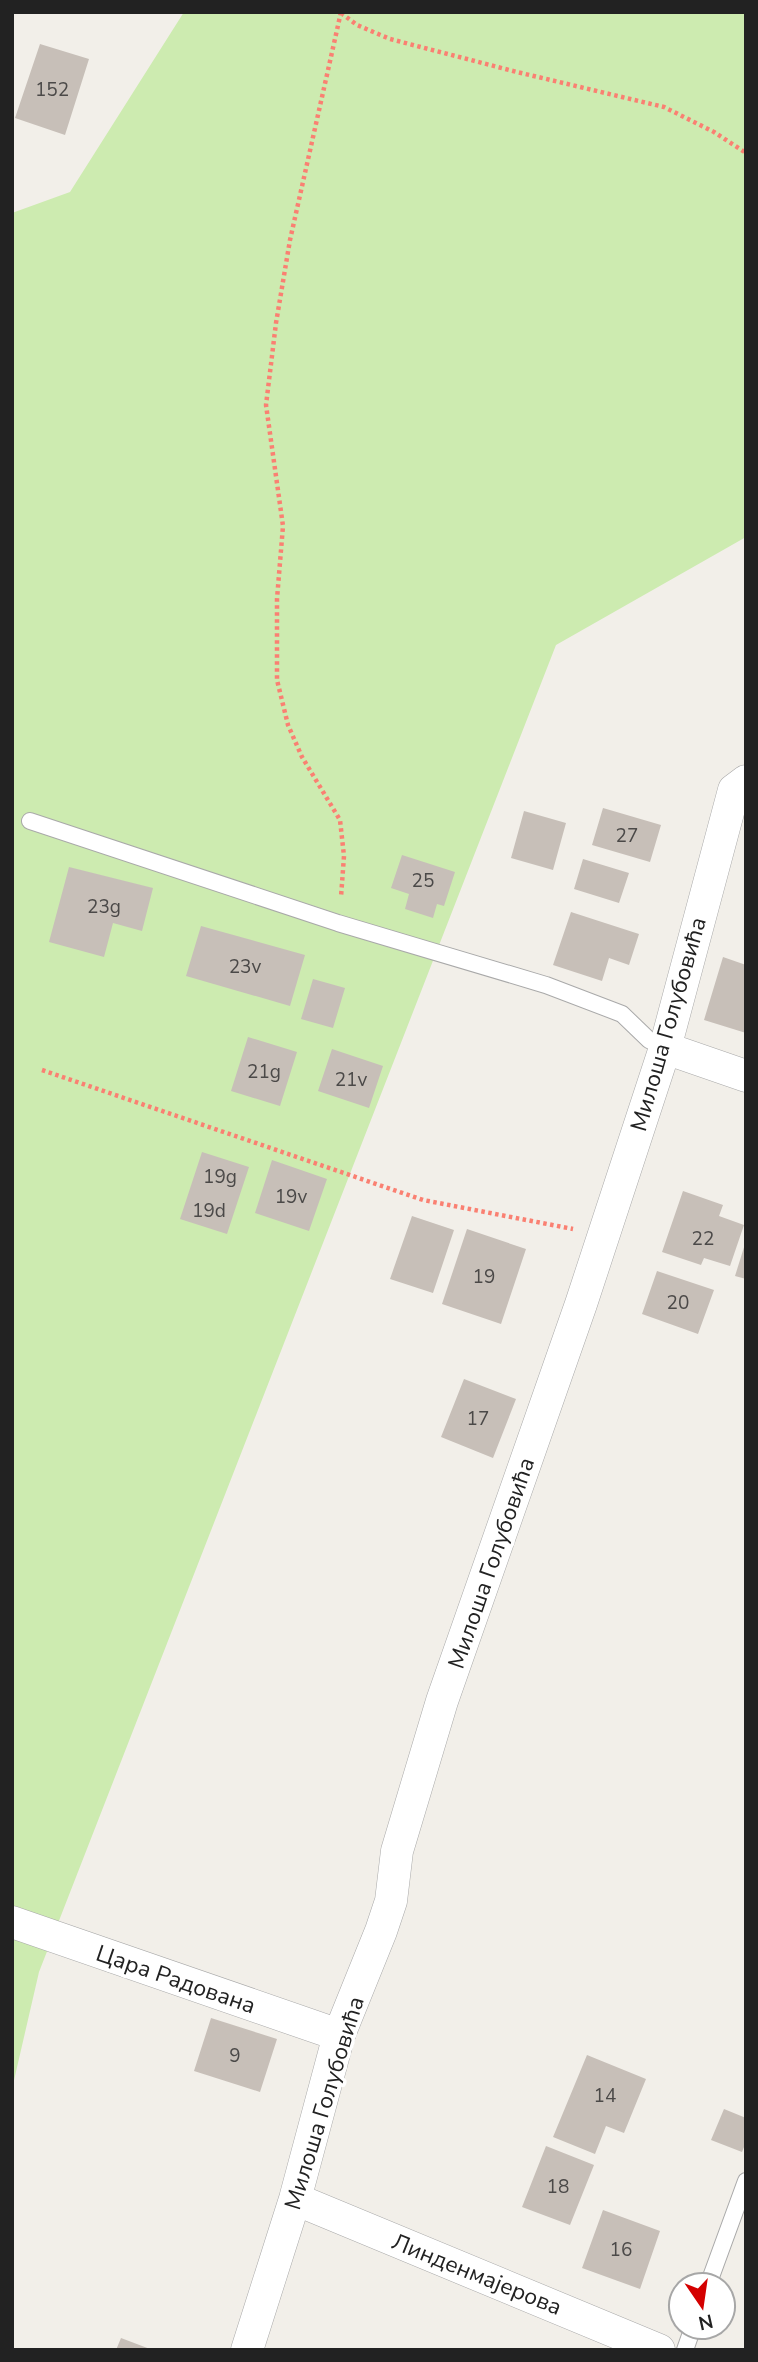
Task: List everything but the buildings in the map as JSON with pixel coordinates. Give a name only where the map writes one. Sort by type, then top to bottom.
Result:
[{"type":"street","name":"Милоша Голубовића","points":[[247,2350],[295,2199],[340,2035],[391,1901],[397,1851],[442,1701],[665,1048],[724,820],[734,790],[746,781]]},
{"type":"street","points":[[665,1048],[746,1076]]},
{"type":"street","name":"Цара Радована","points":[[12,1922],[340,2035]]},
{"type":"street","name":"Линденмајерова","points":[[295,2199],[659,2350]]},
{"type":"lane","points":[[30,821],[338,923],[546,985],[622,1014],[649,1040],[665,1048]]},
{"type":"lane","points":[[713,2271],[746,2181]]},
{"type":"path","points":[[338,923],[344,866],[340,820],[302,757],[288,725],[277,680],[278,599],[283,526],[266,405],[290,240],[341,13],[357,24],[390,39],[664,107],[714,132],[746,153]]},
{"type":"path","points":[[42,1070],[423,1200],[603,1236]]},
{"type":"green space","points":[[184,12],[746,12],[746,537],[556,645],[39,1972],[12,2089],[12,213],[70,192]]}]
